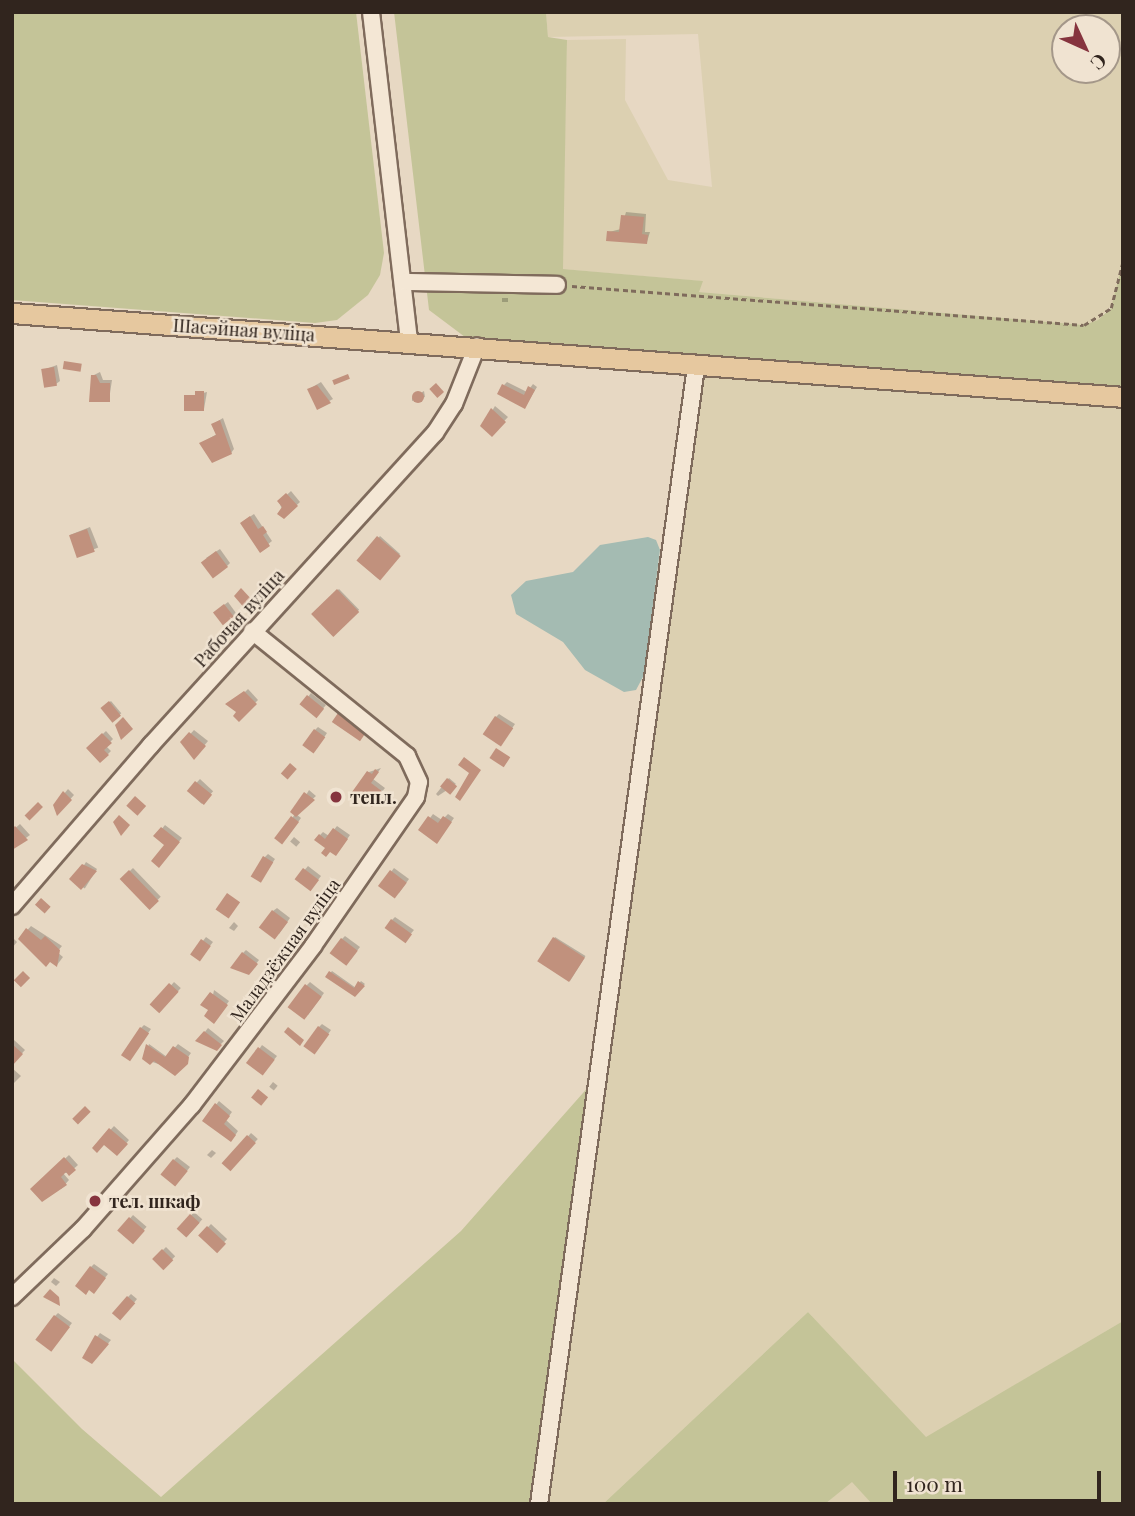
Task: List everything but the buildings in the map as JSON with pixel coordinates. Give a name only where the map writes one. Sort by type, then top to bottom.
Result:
[{"type":"main road","name":"Шасэйная вуліца","points":[[12,313],[477,346],[696,367],[1123,397]]},
{"type":"street","points":[[371,12],[410,342]]},
{"type":"street","points":[[405,282],[556,285]]},
{"type":"street","name":"Рабочая вуліца","points":[[12,905],[252,631],[435,433],[454,404],[477,346]]},
{"type":"street","points":[[539,1504],[696,367]]},
{"type":"street","name":"Маладзёжная вуліца","points":[[12,1297],[92,1219],[192,1105],[305,957],[416,797],[419,782],[407,756],[252,631]]},
{"type":"path","points":[[556,285],[1084,325],[1098,320],[1111,308],[1123,261]]},
{"type":"shaded area","points":[[546,12],[1123,12],[1123,261],[1115,301],[1098,320],[1084,325],[699,292],[700,281],[562,269],[567,40],[626,39],[625,100],[668,180],[712,187],[698,34],[548,37]]},
{"type":"shaded area","points":[[696,367],[1123,397],[1123,1321],[926,1438],[808,1312],[603,1504],[539,1504]]},
{"type":"shaded area","points":[[648,537],[656,540],[660,550],[644,675],[636,690],[624,692],[585,670],[563,642],[516,614],[511,595],[526,581],[573,572],[600,545]]},
{"type":"shaded area","points":[[852,1481],[872,1504],[825,1504]]},
{"type":"green space","points":[[12,12],[356,12],[384,253],[380,275],[368,295],[337,320],[315,323],[12,300]]},
{"type":"green space","points":[[394,12],[546,12],[548,37],[567,40],[563,269],[703,281],[699,292],[1084,325],[1098,320],[1111,308],[1123,261],[1123,397],[477,346],[429,310]]},
{"type":"green space","points":[[598,1076],[539,1504],[12,1504],[12,1359],[82,1429],[161,1497],[461,1231]]},
{"type":"green space","points":[[808,1312],[926,1437],[1123,1321],[1123,1504],[872,1504],[852,1482],[825,1504],[603,1504]]},
{"type":"place","name":"тепл.","points":[[336,797]]},
{"type":"place","name":"тел. шкаф","points":[[95,1201]]}]
